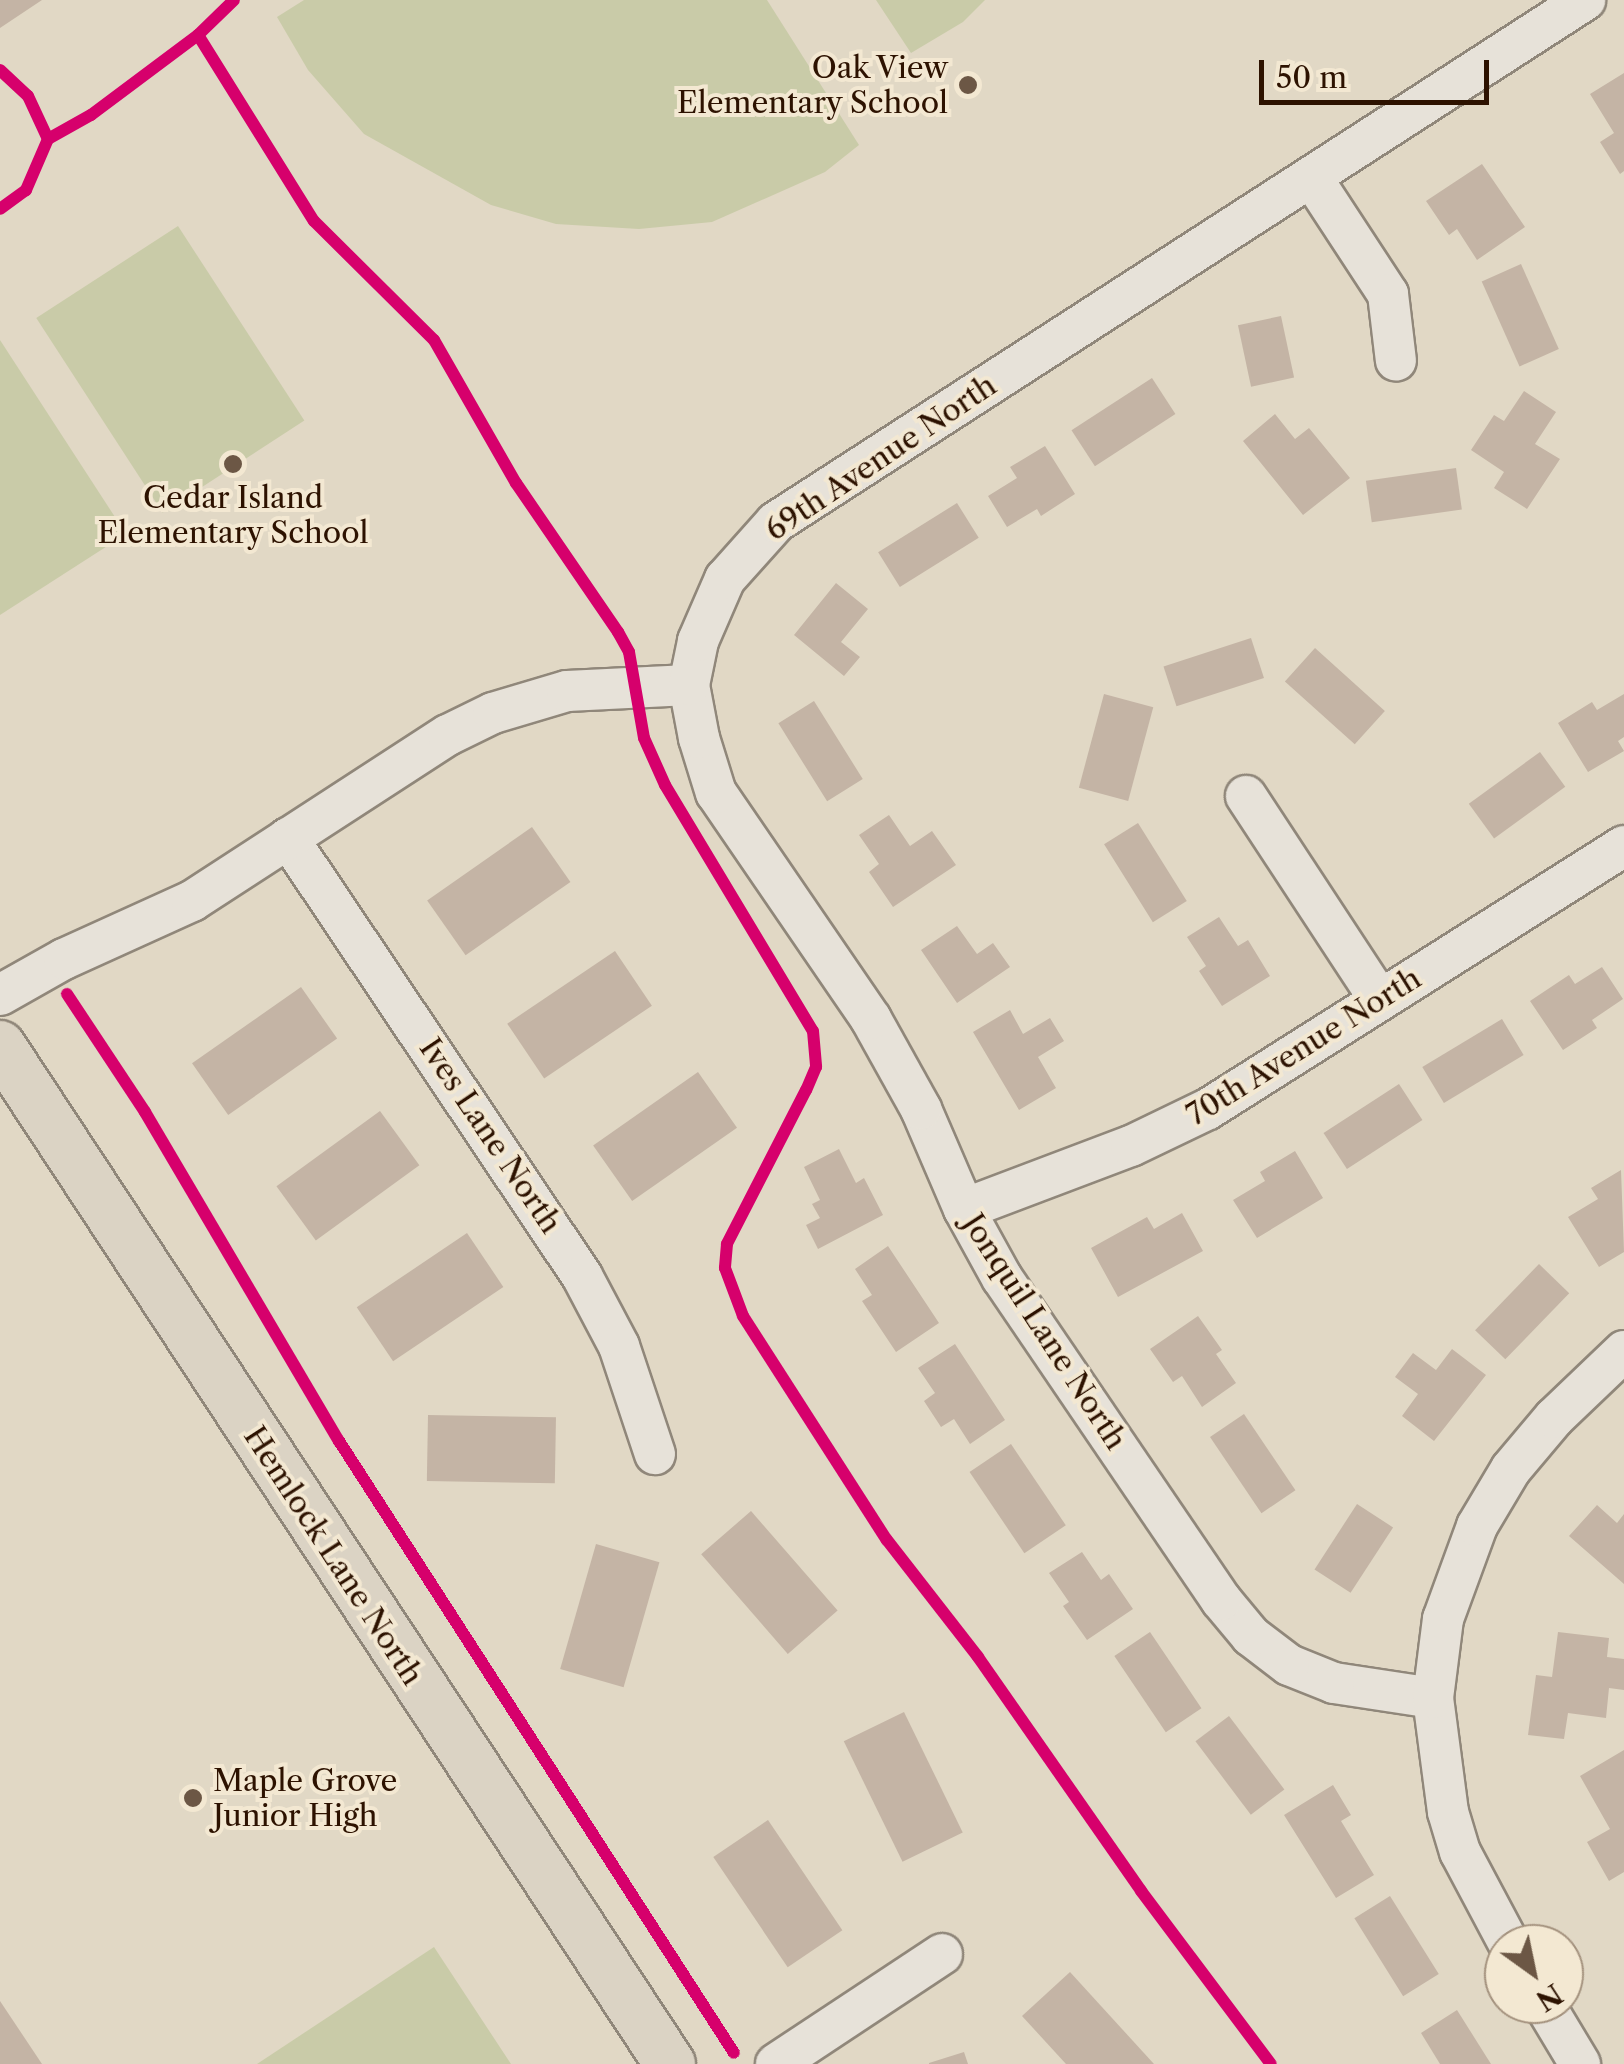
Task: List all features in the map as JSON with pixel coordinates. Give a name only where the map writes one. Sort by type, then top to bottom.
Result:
[{"type":"main road","name":"Hemlock Lane North","points":[[0,1046],[670,2064]]},
{"type":"street","name":"69th Avenue North","points":[[690,685],[698,641],[725,579],[776,522],[1586,0]]},
{"type":"street","points":[[1312,178],[1388,294],[1396,361]]},
{"type":"street","points":[[0,994],[64,959],[165,916],[448,734],[493,713],[568,691],[690,685]]},
{"type":"street","name":"Jonquil Lane North","points":[[690,685],[699,738],[716,793],[871,1019],[921,1109],[964,1209],[1002,1278],[1221,1600],[1251,1636],[1289,1665],[1334,1683],[1432,1698]]},
{"type":"street","points":[[1246,796],[1380,1000]]},
{"type":"street","name":"Ives Lane North","points":[[288,838],[582,1276],[619,1346],[655,1454]]},
{"type":"street","name":"70th Avenue North","points":[[964,1209],[1167,1130],[1624,846]]},
{"type":"street","points":[[1498,1924],[1460,1852],[1448,1812],[1432,1698],[1443,1619],[1477,1526],[1510,1469],[1554,1418],[1624,1351]]},
{"type":"street","points":[[776,2064],[942,1954]]},
{"type":"street","points":[[1556,2024],[1580,2064]]},
{"type":"green space","points":[[304,0],[767,0],[859,145],[825,172],[712,222],[639,229],[556,224],[491,205],[364,134],[308,70],[277,17]]},
{"type":"green space","points":[[876,0],[985,0],[963,22],[911,53]]},
{"type":"green space","points":[[178,226],[304,421],[163,513],[36,318]]},
{"type":"green space","points":[[0,340],[126,534],[0,615]]},
{"type":"green space","points":[[434,1947],[511,2064],[257,2064]]},
{"type":"building","points":[[0,0],[42,0],[0,28]]},
{"type":"building","points":[[1624,73],[1624,171],[1620,174],[1600,142],[1614,133],[1590,94]]},
{"type":"building","points":[[1482,164],[1525,227],[1477,260],[1457,229],[1449,235],[1426,201]]},
{"type":"building","points":[[1521,264],[1559,349],[1520,366],[1482,281]]},
{"type":"building","points":[[1281,316],[1294,378],[1251,387],[1238,325]]},
{"type":"building","points":[[1152,378],[1175,414],[1095,466],[1071,430]]},
{"type":"building","points":[[1524,391],[1556,412],[1535,444],[1560,459],[1527,509],[1494,488],[1504,472],[1471,450],[1494,415],[1504,421]]},
{"type":"building","points":[[1275,414],[1295,439],[1309,428],[1350,478],[1303,515],[1243,441]]},
{"type":"building","points":[[1045,446],[1075,494],[1041,516],[1037,509],[1007,527],[988,496],[1017,478],[1010,467]]},
{"type":"building","points":[[1456,468],[1462,510],[1372,522],[1366,481]]},
{"type":"building","points":[[957,503],[979,538],[900,587],[878,552]]},
{"type":"building","points":[[836,583],[868,609],[841,642],[860,657],[844,676],[794,635]]},
{"type":"building","points":[[1251,638],[1264,678],[1176,706],[1164,666]]},
{"type":"building","points":[[1315,648],[1385,711],[1355,744],[1285,681]]},
{"type":"building","points":[[1104,694],[1153,707],[1128,801],[1079,788]]},
{"type":"building","points":[[1624,694],[1624,737],[1618,741],[1624,751],[1588,772],[1558,723],[1592,702],[1597,710]]},
{"type":"building","points":[[814,701],[863,779],[827,801],[778,723]]},
{"type":"building","points":[[1540,752],[1565,787],[1494,839],[1469,804]]},
{"type":"building","points":[[889,815],[910,846],[932,831],[956,865],[893,907],[869,872],[879,864],[859,835]]},
{"type":"building","points":[[1138,823],[1187,901],[1153,922],[1104,844]]},
{"type":"building","points":[[532,827],[570,882],[466,955],[427,900]]},
{"type":"building","points":[[1219,917],[1238,946],[1248,940],[1270,976],[1222,1006],[1199,971],[1206,966],[1187,937]]},
{"type":"building","points":[[957,926],[977,954],[993,943],[1010,967],[957,1003],[921,950]]},
{"type":"building","points":[[615,951],[652,1006],[544,1078],[507,1024]]},
{"type":"building","points":[[1602,967],[1623,999],[1592,1020],[1597,1028],[1563,1050],[1530,1001],[1569,975],[1575,984]]},
{"type":"building","points":[[301,987],[337,1039],[228,1115],[192,1063]]},
{"type":"building","points":[[1010,1010],[1023,1034],[1050,1018],[1064,1041],[1038,1057],[1056,1088],[1019,1110],[973,1032]]},
{"type":"building","points":[[1502,1019],[1524,1055],[1444,1103],[1422,1067]]},
{"type":"building","points":[[698,1072],[737,1128],[632,1201],[593,1145]]},
{"type":"building","points":[[1399,1084],[1422,1120],[1347,1169],[1324,1133]]},
{"type":"building","points":[[380,1111],[419,1165],[316,1240],[276,1186]]},
{"type":"building","points":[[839,1149],[856,1183],[864,1178],[883,1215],[818,1249],[806,1225],[820,1218],[812,1204],[820,1200],[804,1167]]},
{"type":"building","points":[[1295,1151],[1323,1198],[1257,1238],[1233,1200],[1265,1181],[1260,1172]]},
{"type":"building","points":[[1621,1170],[1624,1252],[1599,1267],[1568,1217],[1598,1199],[1591,1188]]},
{"type":"building","points":[[1182,1213],[1203,1251],[1118,1297],[1091,1248],[1147,1217],[1154,1229]]},
{"type":"building","points":[[467,1233],[503,1287],[393,1361],[357,1307]]},
{"type":"building","points":[[888,1246],[939,1323],[896,1352],[862,1301],[872,1295],[855,1269]]},
{"type":"building","points":[[1539,1264],[1569,1293],[1505,1359],[1475,1330]]},
{"type":"building","points":[[1198,1316],[1222,1350],[1216,1354],[1236,1383],[1202,1407],[1182,1376],[1173,1382],[1150,1349]]},
{"type":"building","points":[[955,1344],[1005,1420],[970,1444],[954,1419],[941,1427],[924,1401],[935,1393],[918,1368]]},
{"type":"building","points":[[1452,1349],[1486,1375],[1434,1441],[1402,1416],[1418,1394],[1395,1377],[1413,1353],[1436,1370]]},
{"type":"building","points":[[1244,1414],[1295,1490],[1261,1513],[1210,1437]]},
{"type":"building","points":[[428,1415],[556,1417],[555,1483],[427,1481]]},
{"type":"building","points":[[1011,1444],[1066,1525],[1024,1553],[970,1472]]},
{"type":"building","points":[[1357,1504],[1393,1527],[1351,1593],[1315,1569]]},
{"type":"building","points":[[1597,1505],[1617,1523],[1624,1514],[1624,1584],[1569,1536]]},
{"type":"building","points":[[751,1511],[838,1611],[788,1654],[701,1554]]},
{"type":"building","points":[[596,1544],[659,1562],[624,1687],[560,1669]]},
{"type":"building","points":[[1082,1552],[1101,1580],[1109,1574],[1133,1609],[1087,1640],[1063,1606],[1069,1602],[1049,1573]]},
{"type":"building","points":[[1150,1632],[1201,1708],[1166,1732],[1114,1656]]},
{"type":"building","points":[[1558,1632],[1609,1638],[1607,1657],[1624,1659],[1624,1690],[1609,1688],[1606,1718],[1568,1713],[1564,1739],[1528,1735],[1536,1675],[1552,1677]]},
{"type":"building","points":[[904,1712],[963,1832],[903,1862],[844,1741]]},
{"type":"building","points":[[1229,1716],[1284,1789],[1251,1815],[1195,1741]]},
{"type":"building","points":[[1624,1750],[1624,1872],[1609,1881],[1587,1842],[1610,1829],[1580,1776]]},
{"type":"building","points":[[1333,1785],[1351,1815],[1341,1821],[1374,1875],[1336,1898],[1284,1815]]},
{"type":"building","points":[[768,1820],[842,1930],[788,1967],[713,1857]]},
{"type":"building","points":[[1390,1896],[1439,1974],[1403,1996],[1354,1918]]},
{"type":"building","points":[[1070,1972],[1154,2064],[1066,2064],[1022,2016]]},
{"type":"building","points":[[0,2001],[42,2064],[0,2064]]},
{"type":"building","points":[[1457,2010],[1491,2064],[1440,2064],[1421,2033]]},
{"type":"building","points":[[964,2052],[968,2064],[929,2064],[929,2063]]},
{"type":"cycle path","points":[[48,139],[91,115],[198,35],[234,0]]},
{"type":"cycle path","points":[[198,35],[314,221],[434,340],[516,483],[618,632],[629,652],[644,738],[665,785],[813,1031],[816,1067],[727,1244],[725,1268],[743,1316],[887,1540],[978,1657],[1141,1891],[1271,2064]]},
{"type":"cycle path","points":[[0,70],[28,96],[48,139],[26,190],[0,209]]},
{"type":"cycle path","points":[[67,994],[145,1112],[339,1441],[734,2053]]},
{"type":"place","name":"Oak View Elementary School","points":[[968,85]]},
{"type":"place","name":"Cedar Island Elementary School","points":[[233,464]]},
{"type":"place","name":"Maple Grove Junior High","points":[[193,1798]]}]
